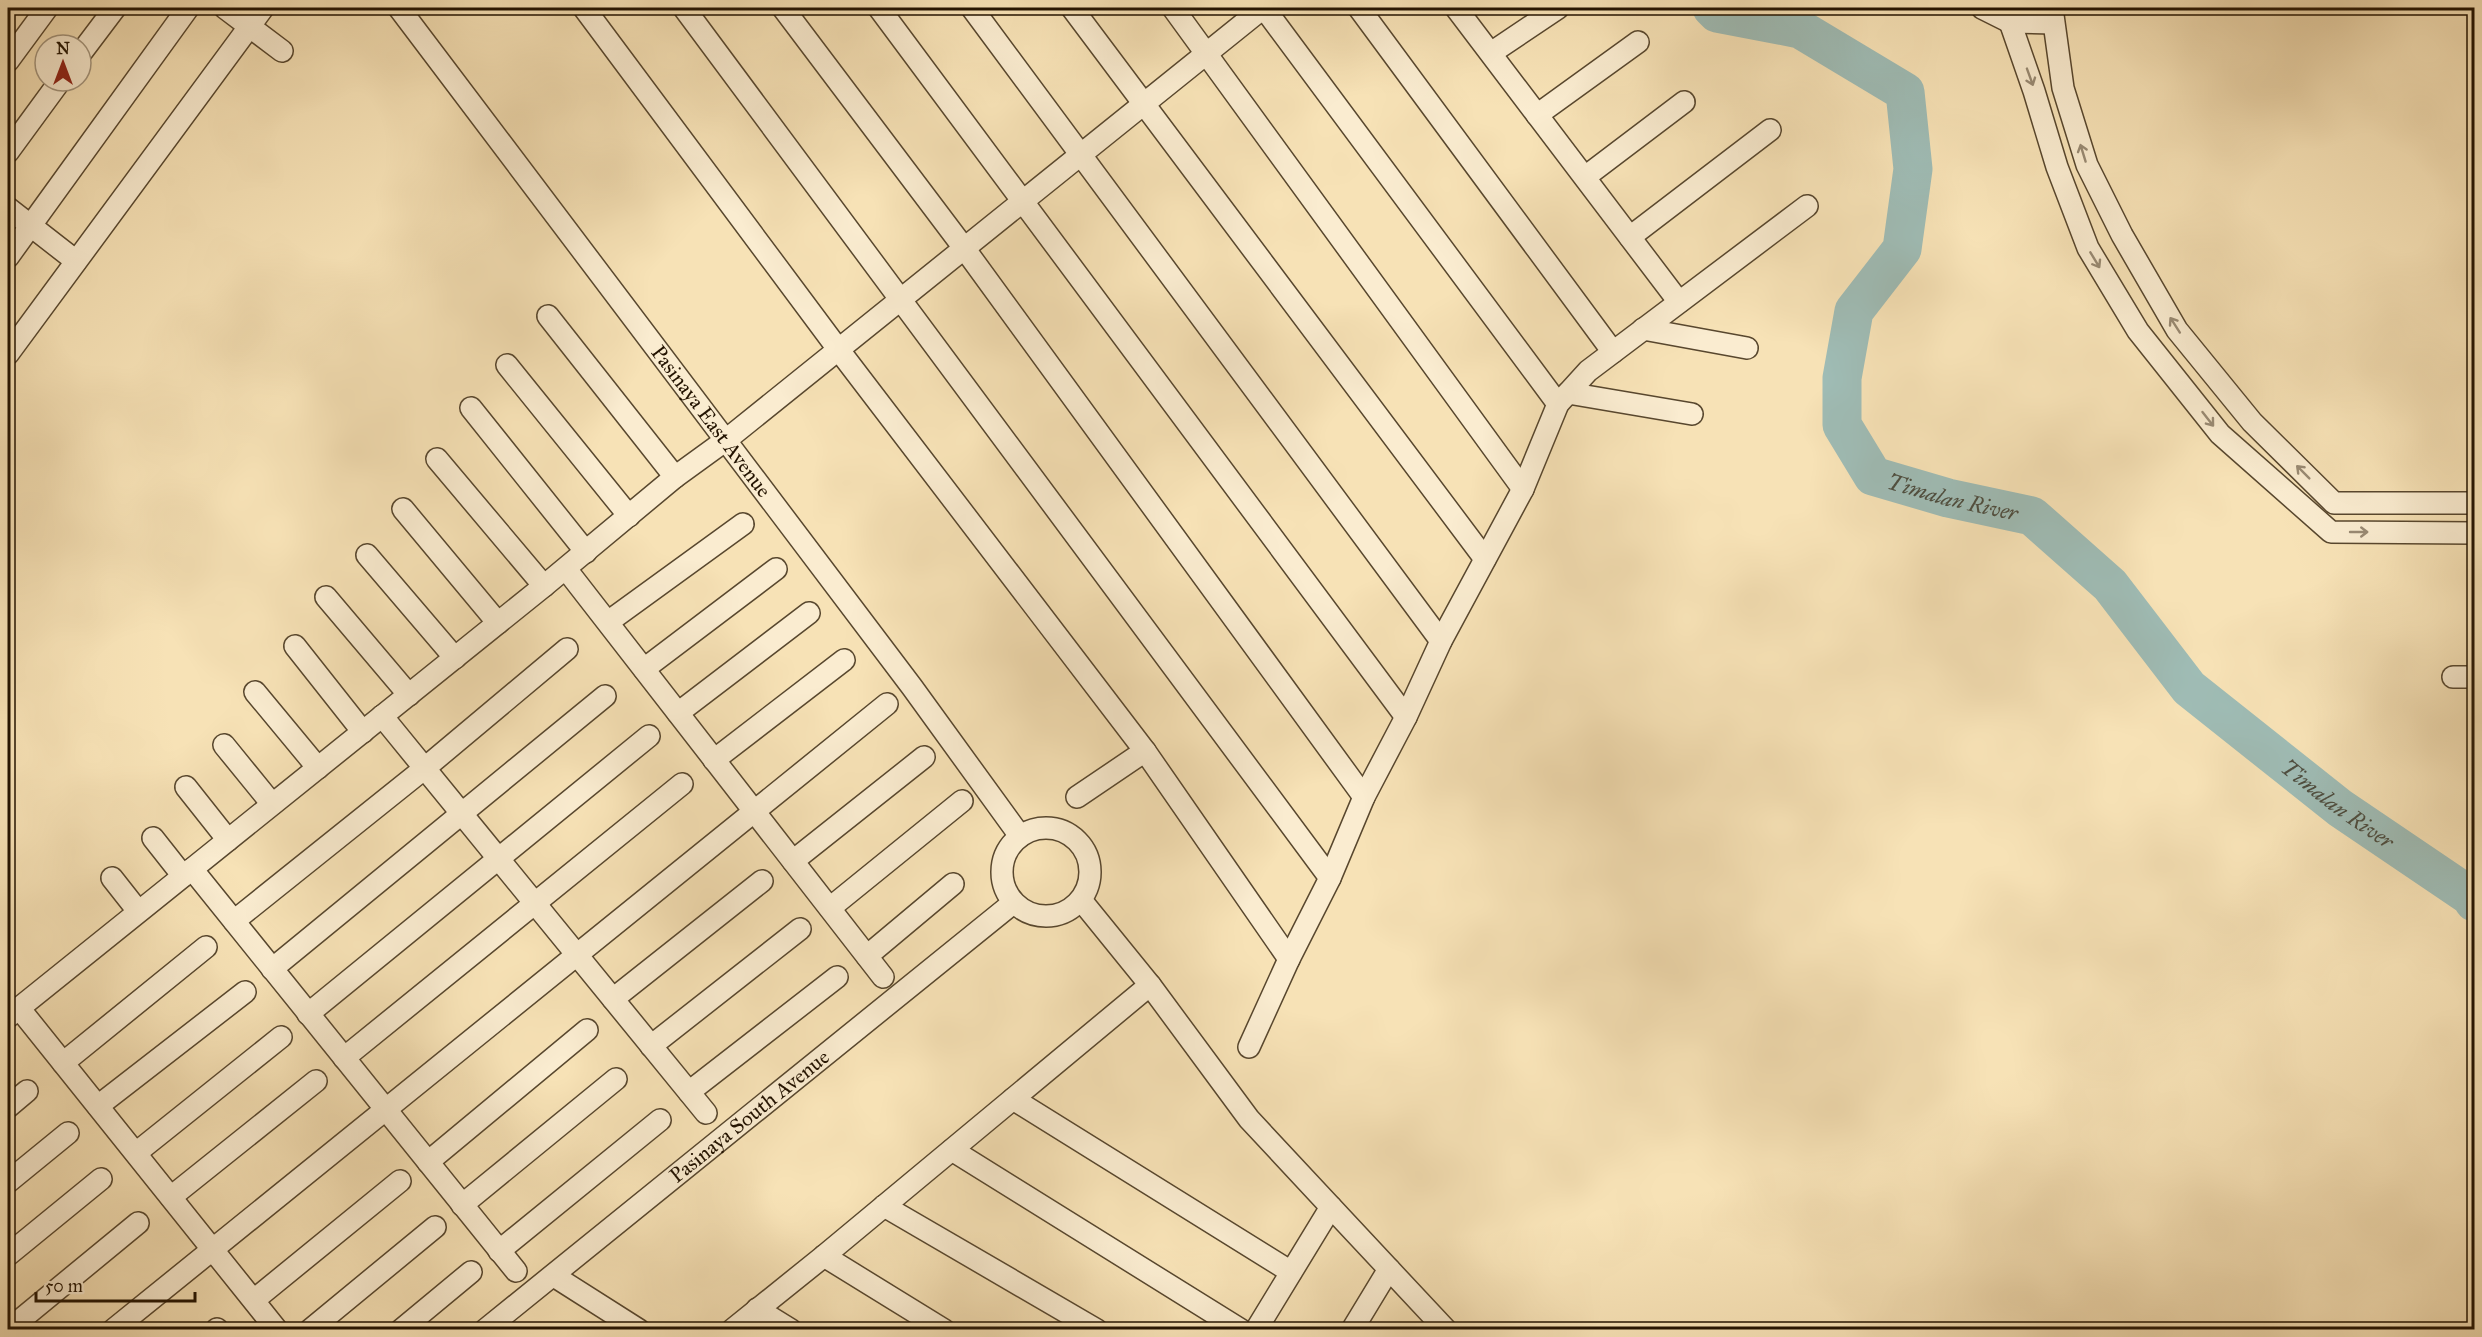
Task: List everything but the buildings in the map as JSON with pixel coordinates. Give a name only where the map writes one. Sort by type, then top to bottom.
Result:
[{"type":"street","points":[[8,61],[47,8]]},
{"type":"street","points":[[93,37],[115,8]]},
{"type":"street","points":[[8,257],[188,8]]},
{"type":"street","points":[[225,8],[282,51]]},
{"type":"street","points":[[8,354],[263,8]]},
{"type":"street","name":"Pasinaya East Avenue","points":[[399,8],[912,687],[1020,836]]},
{"type":"street","points":[[584,8],[838,349],[1145,751],[1289,959]]},
{"type":"street","points":[[684,8],[1330,878]]},
{"type":"street","points":[[783,8],[964,248],[1364,797]]},
{"type":"street","points":[[879,8],[1406,717]]},
{"type":"street","points":[[972,8],[1441,641]]},
{"type":"street","points":[[1072,8],[1485,559]]},
{"type":"street","points":[[1173,8],[1208,53],[1523,489]]},
{"type":"street","points":[[278,1329],[63,1063],[13,1013],[566,569],[675,477],[726,440],[1264,8],[1563,399],[1692,414]]},
{"type":"street","points":[[1359,8],[1613,352]]},
{"type":"street","points":[[1456,8],[1679,302]]},
{"type":"street","points":[[1491,53],[1558,8]]},
{"type":"street","points":[[1982,8],[2010,15],[2053,15],[2063,88],[2087,165],[2122,235],[2177,330],[2252,422],[2334,502],[2475,503]]},
{"type":"street","points":[[2010,15],[2057,167],[2088,248],[2138,331],[2220,434],[2331,532],[2475,533]]},
{"type":"street","points":[[1537,114],[1638,42]]},
{"type":"street","points":[[8,152],[51,93]]},
{"type":"street","points":[[1585,177],[1684,102]]},
{"type":"street","points":[[1630,237],[1770,130]]},
{"type":"street","points":[[1249,1047],[1289,959],[1330,878],[1364,797],[1406,717],[1441,641],[1523,489],[1563,399],[1588,371],[1807,206]]},
{"type":"street","points":[[8,208],[76,261]]},
{"type":"street","points":[[548,316],[675,477]]},
{"type":"street","points":[[1643,329],[1747,348]]},
{"type":"street","points":[[507,365],[629,516]]},
{"type":"street","points":[[471,408],[586,552]]},
{"type":"street","points":[[437,459],[544,586]]},
{"type":"street","points":[[403,509],[498,623]]},
{"type":"street","points":[[608,622],[743,524]]},
{"type":"street","points":[[367,555],[455,658]]},
{"type":"street","points":[[566,569],[883,977]]},
{"type":"street","points":[[644,669],[776,569]]},
{"type":"street","points":[[326,597],[409,695]]},
{"type":"street","points":[[678,713],[809,614]]},
{"type":"street","points":[[295,646],[363,732]]},
{"type":"street","points":[[234,921],[425,768],[567,649]]},
{"type":"street","points":[[714,760],[844,660]]},
{"type":"street","points":[[2453,677],[2475,677]]},
{"type":"street","points":[[255,692],[318,768]]},
{"type":"street","points":[[272,969],[605,696]]},
{"type":"street","points":[[112,1329],[887,704]]},
{"type":"street","points":[[382,716],[706,1113]]},
{"type":"street","points":[[308,1014],[649,736]]},
{"type":"street","points":[[225,746],[272,804]]},
{"type":"street","points":[[1077,797],[1145,751]]},
{"type":"street","points":[[793,861],[924,757]]},
{"type":"street","points":[[344,1058],[682,784]]},
{"type":"street","points":[[186,787],[228,840]]},
{"type":"street","points":[[830,908],[962,801]]},
{"type":"street","points":[[1048,828],[1067,833],[1082,847],[1090,868],[1087,890],[1081,900],[1063,913],[1052,916],[1030,914],[1013,903],[1006,892],[1001,872],[1006,851],[1020,836],[1029,831],[1048,828]]},
{"type":"street","points":[[153,838],[234,921],[516,1271]]},
{"type":"street","points":[[112,878],[138,911]]},
{"type":"street","points":[[613,999],[762,881]]},
{"type":"street","points":[[867,956],[953,884]]},
{"type":"street","points":[[1081,900],[1150,985],[1249,1119],[1444,1329]]},
{"type":"street","name":"Pasinaya South Avenue","points":[[485,1329],[1013,903]]},
{"type":"street","points":[[651,1046],[800,929]]},
{"type":"street","points":[[63,1063],[206,947]]},
{"type":"street","points":[[689,1092],[837,977]]},
{"type":"street","points":[[732,1329],[824,1256],[1150,985]]},
{"type":"street","points":[[98,1106],[245,992]]},
{"type":"street","points":[[428,1162],[587,1030]]},
{"type":"street","points":[[136,1153],[281,1037]]},
{"type":"street","points":[[462,1204],[616,1079]]},
{"type":"street","points":[[171,1197],[316,1081]]},
{"type":"street","points":[[8,1107],[27,1091]]},
{"type":"street","points":[[1013,1099],[1291,1272]]},
{"type":"street","points":[[499,1251],[660,1120]]},
{"type":"street","points":[[8,1182],[68,1133]]},
{"type":"street","points":[[952,1150],[1241,1329]]},
{"type":"street","points":[[8,1255],[101,1179]]},
{"type":"street","points":[[254,1300],[400,1180]]},
{"type":"street","points":[[884,1206],[1097,1329]]},
{"type":"street","points":[[1256,1329],[1331,1207]]},
{"type":"street","points":[[8,1329],[138,1223]]},
{"type":"street","points":[[310,1329],[435,1227]]},
{"type":"street","points":[[824,1256],[944,1329]]},
{"type":"street","points":[[1352,1329],[1389,1269]]},
{"type":"street","points":[[401,1329],[471,1272]]},
{"type":"street","points":[[554,1275],[639,1329]]},
{"type":"street","points":[[758,1309],[791,1329]]},
{"type":"waterway","name":"Timalan River","points":[[1712,8],[1717,13],[1800,29],[1905,92],[1913,169],[1902,249],[1854,311],[1842,378],[1842,425],[1873,476],[1948,498],[2032,516],[2110,585],[2189,688],[2340,808],[2470,896],[2474,902]]}]
